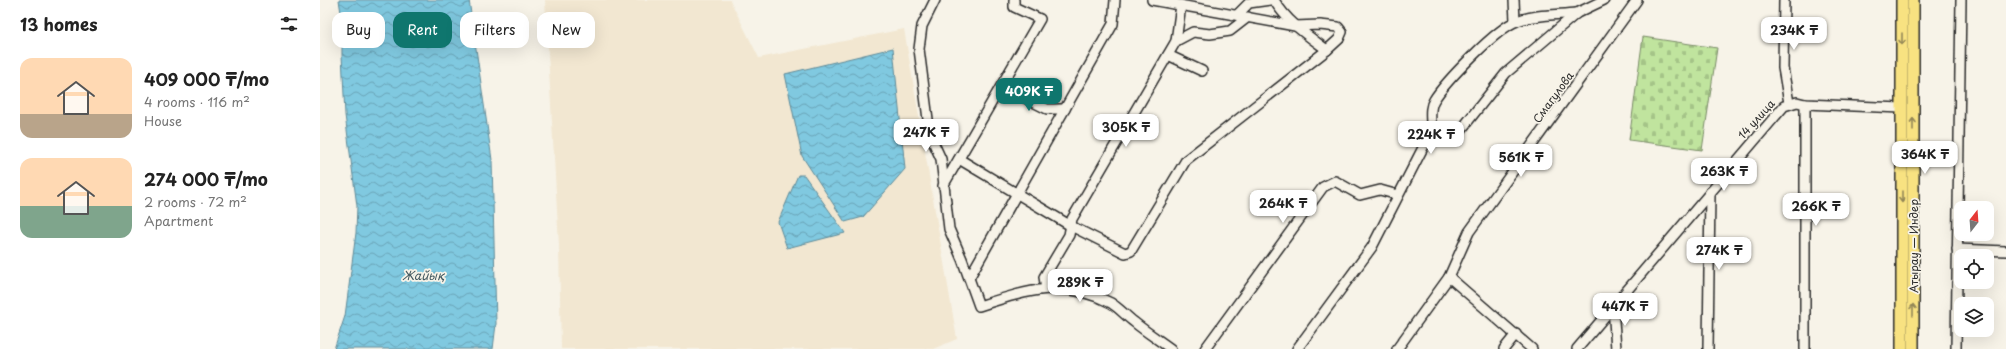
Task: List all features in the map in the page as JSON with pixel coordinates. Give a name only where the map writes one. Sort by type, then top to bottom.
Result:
[{"type":"main road","name":"Атырау — Индер","points":[[1902,0],[1902,349]]},
{"type":"main road","name":"Атырау — Индер","points":[[1913,0],[1913,349]]},
{"type":"street","points":[[935,0],[922,26],[919,49],[930,135],[940,159],[949,229],[969,278],[978,306],[1030,290],[1060,288],[1085,293],[1112,303],[1134,322],[1171,349]]},
{"type":"street","points":[[943,186],[1040,19],[1014,7],[1014,0]]},
{"type":"street","points":[[969,278],[1113,24],[1115,0]]},
{"type":"street","points":[[959,159],[1071,226],[1125,253],[1130,251],[1186,160],[1326,50],[1339,39],[1342,32],[1338,27],[1320,25],[1295,26],[1152,0]]},
{"type":"street","points":[[1237,15],[1241,9],[1250,3],[1270,0]]},
{"type":"street","points":[[1274,0],[1284,15],[1295,26],[1326,50]]},
{"type":"street","points":[[1514,0],[1515,22]]},
{"type":"street","points":[[1429,136],[1446,139],[1461,130],[1506,74],[1577,13],[1604,0]]},
{"type":"street","name":"Смагулова","points":[[1397,349],[1449,277],[1469,232],[1637,0]]},
{"type":"street","points":[[1784,0],[1783,68],[1789,103]]},
{"type":"street","points":[[1957,249],[1961,0]]},
{"type":"street","points":[[1046,289],[1044,277],[1069,235],[1072,219],[1176,41],[1181,5]]},
{"type":"street","points":[[1297,349],[1372,247],[1429,136],[1432,121],[1430,110],[1433,101],[1468,62],[1503,28],[1524,19],[1577,13]]},
{"type":"street","points":[[1176,41],[1193,32],[1210,34],[1230,31],[1248,18]]},
{"type":"street","points":[[1168,55],[1202,71]]},
{"type":"street","points":[[1002,85],[1048,109],[1065,109]]},
{"type":"street","name":"14 улица","points":[[1577,349],[1779,109],[1789,103],[1902,108]]},
{"type":"street","points":[[1805,104],[1805,349]]},
{"type":"street","points":[[1205,349],[1323,187],[1335,181],[1360,195],[1380,190],[1398,195]]},
{"type":"street","points":[[1708,349],[1710,192]]},
{"type":"street","points":[[1994,251],[2006,251]]},
{"type":"street","points":[[1449,277],[1532,349]]},
{"type":"street","points":[[1956,349],[1957,289]]},
{"type":"street","points":[[1613,306],[1616,349]]},
{"type":"street","points":[[1504,349],[1516,334]]},
{"type":"shaded area","points":[[545,0],[730,0],[759,58],[904,29],[957,339],[933,349],[561,349],[559,245],[548,48],[595,48],[595,12],[546,12]]},
{"type":"green space","points":[[1643,37],[1717,48],[1702,150],[1629,140]]},
{"type":"water","name":"Жайық","points":[[339,0],[469,0],[471,12],[460,12],[460,48],[476,48],[492,160],[496,324],[493,349],[334,349],[345,316],[356,233],[357,206],[345,115],[342,48],[385,48],[385,12],[341,12]]},
{"type":"water","points":[[893,48],[905,169],[863,217],[845,222],[802,156],[785,74]]},
{"type":"water","points":[[798,175],[804,175],[845,233],[787,248],[778,222]]}]
